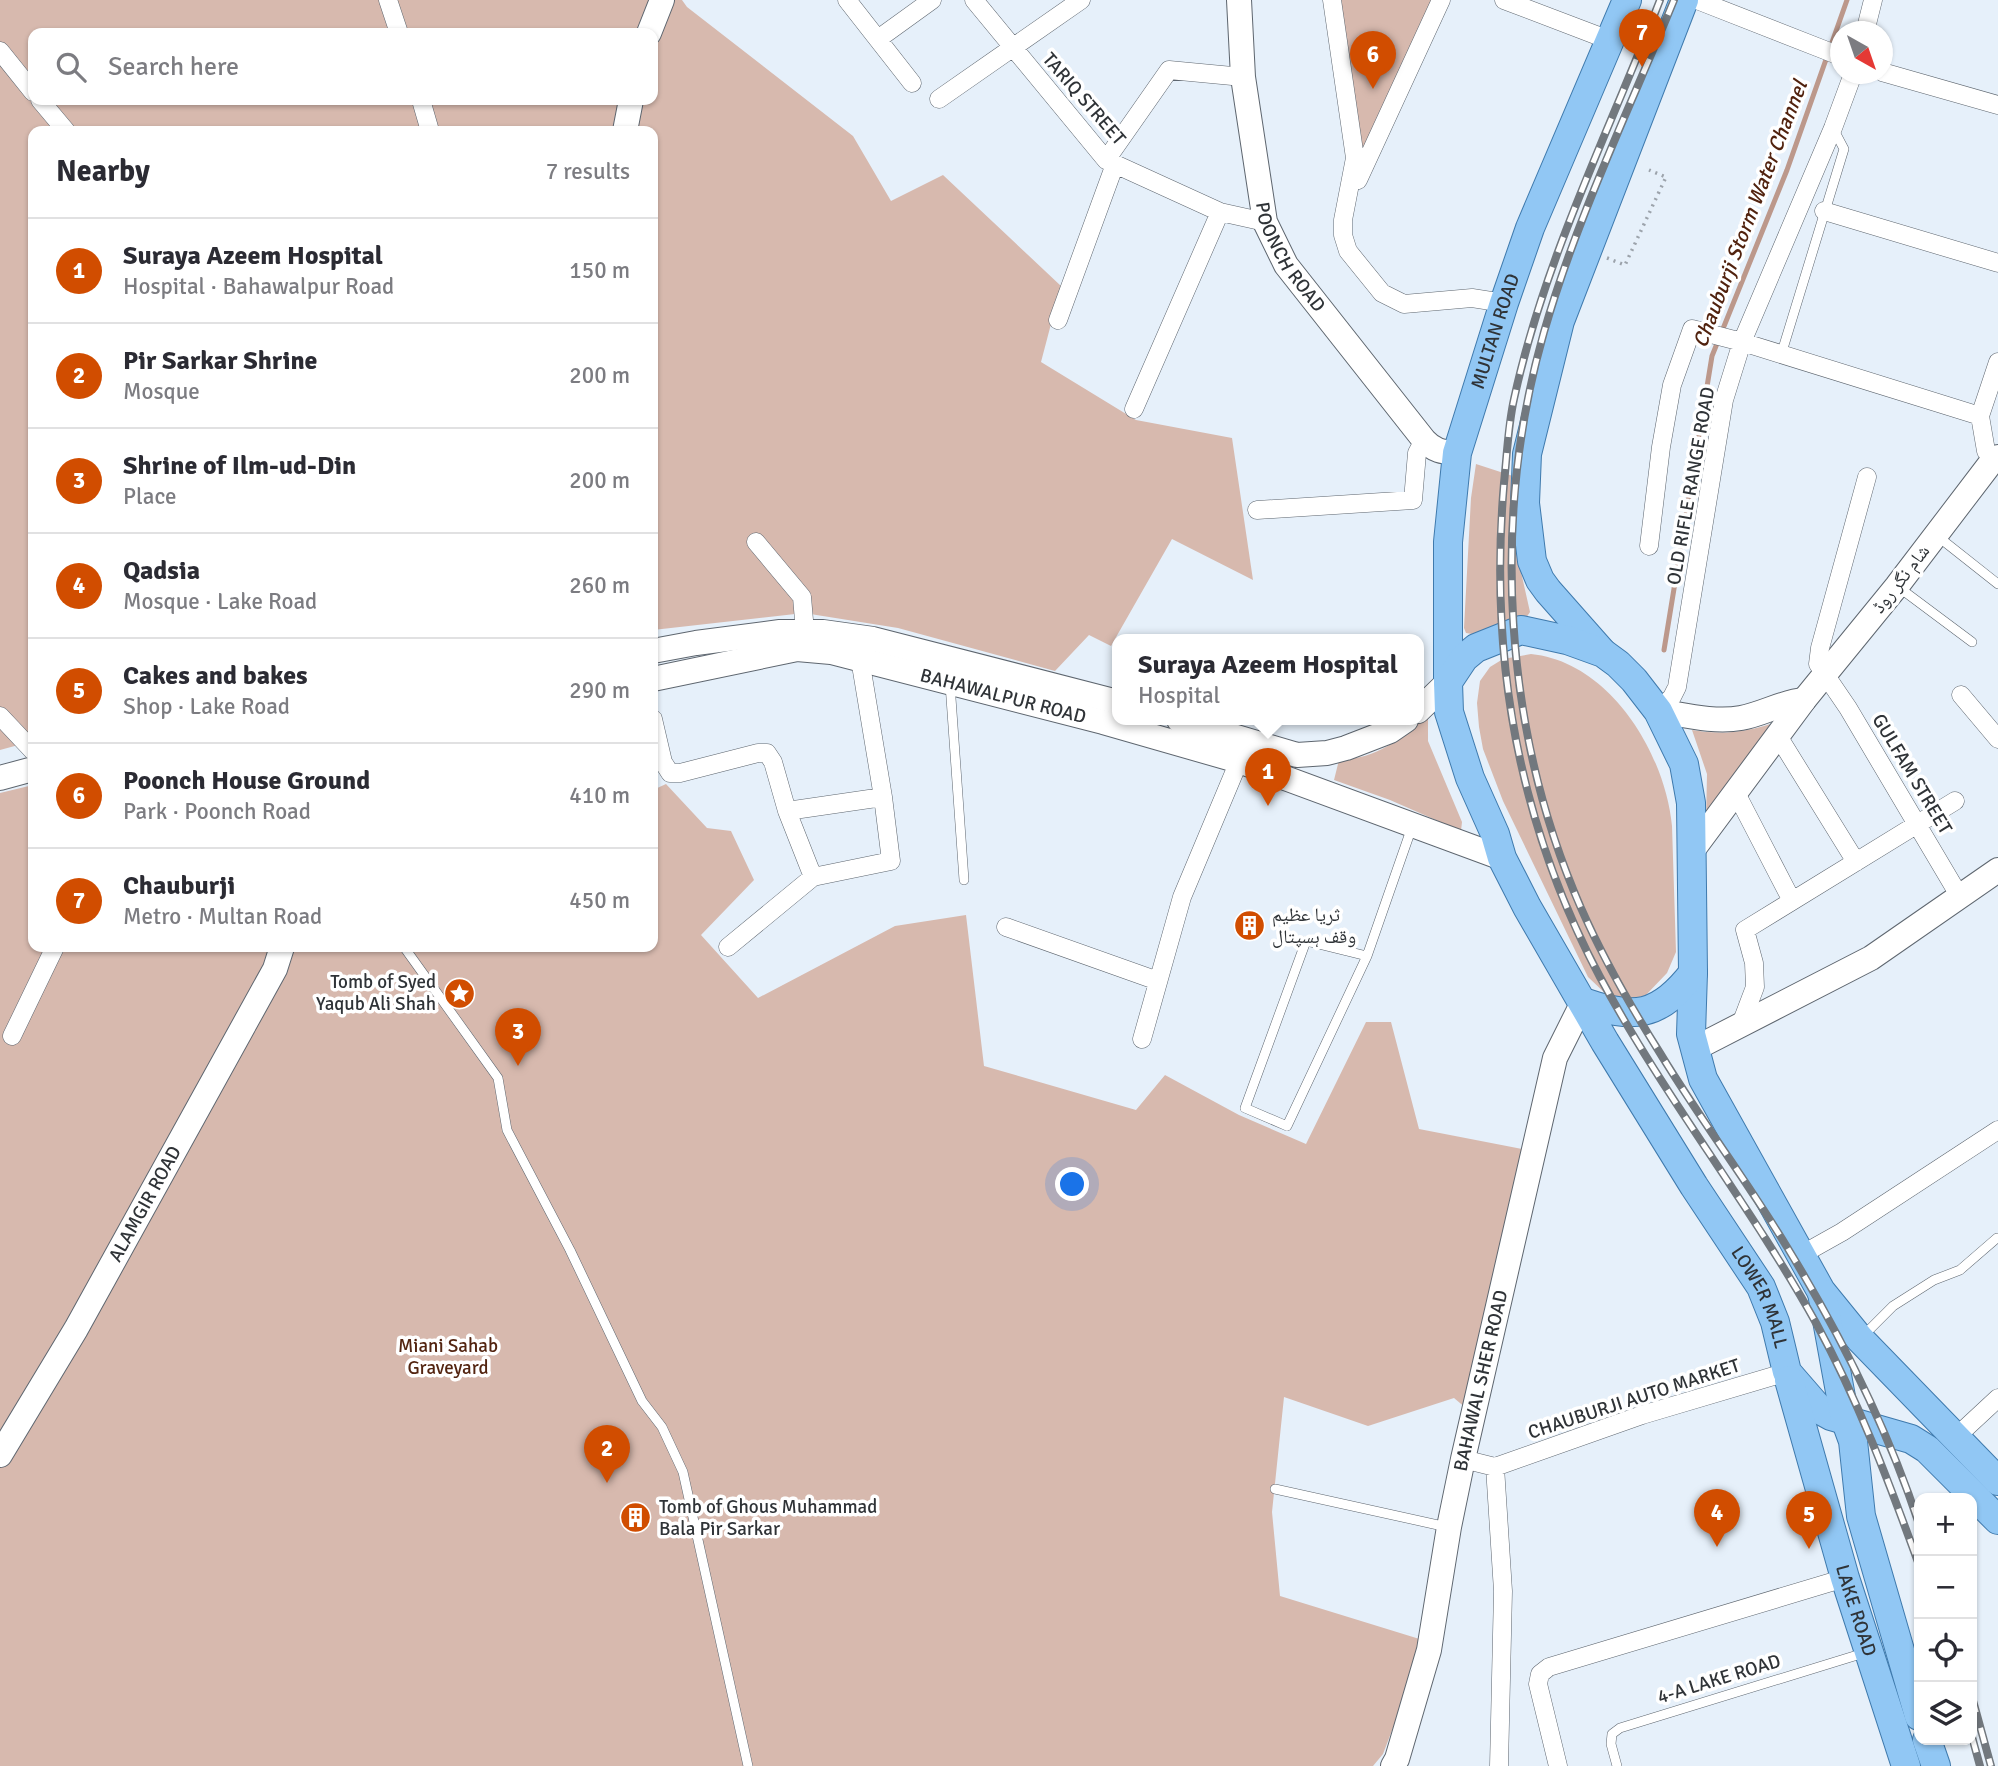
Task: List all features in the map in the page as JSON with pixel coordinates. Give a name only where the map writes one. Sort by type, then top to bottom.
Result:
[{"type":"main road","points":[[651,28],[662,0]]},
{"type":"main road","name":"POONCH ROAD","points":[[1239,0],[1242,77],[1265,222],[1286,265],[1424,440],[1432,449],[1457,453]]},
{"type":"main road","name":"MULTAN ROAD","points":[[1502,858],[1495,834],[1469,778],[1449,712],[1448,542],[1457,453],[1530,228],[1627,0]]},
{"type":"main road","points":[[1684,0],[1560,321],[1527,454],[1525,503],[1532,561],[1540,580],[1603,653],[1634,680],[1658,711],[1676,745],[1689,783],[1692,816],[1691,1034],[1703,1079],[1821,1290],[1860,1339],[1998,1481]]},
{"type":"main road","points":[[626,126],[630,105]]},
{"type":"main road","name":"شام نگر روڈ","points":[[1692,851],[1804,700],[1996,461]]},
{"type":"main road","points":[[1424,706],[1448,682],[1464,658],[1476,648],[1521,630],[1567,640],[1603,653]]},
{"type":"main road","name":"BAHAWALPUR ROAD","points":[[658,650],[739,637],[823,632],[873,639],[1112,700]]},
{"type":"main road","name":"BAHAWALPUR ROAD","points":[[658,677],[797,649],[831,652],[1112,725]]},
{"type":"main road","points":[[1658,711],[1739,718],[1790,701],[1804,700]]},
{"type":"main road","name":"BAHAWALPUR ROAD","points":[[1113,725],[1239,761],[1502,858]]},
{"type":"main road","points":[[1196,725],[1297,755],[1327,754],[1390,731],[1399,725]]},
{"type":"main road","points":[[0,762],[28,754]]},
{"type":"main road","points":[[0,778],[28,770]]},
{"type":"main road","name":"LOWER MALL","points":[[1502,858],[1527,907],[1605,1042],[1694,1186],[1761,1287],[1775,1321],[1787,1372],[1820,1410],[1911,1439],[1927,1449],[1998,1521]]},
{"type":"main road","points":[[1694,1049],[1871,958],[1997,872]]},
{"type":"main road","name":"ALAMGIR ROAD","points":[[0,1455],[103,1281],[275,968],[280,952]]},
{"type":"main road","points":[[1583,1002],[1610,1012],[1643,1012],[1661,1004],[1693,973]]},
{"type":"main road","name":"BAHAWAL SHER ROAD","points":[[1400,1764],[1429,1650],[1462,1459],[1555,1058],[1583,1002]]},
{"type":"main road","points":[[1821,1290],[1845,1419],[1853,1441],[1861,1516],[1914,1699]]},
{"type":"main road","name":"LAKE ROAD","points":[[1787,1372],[1845,1578],[1906,1766]]},
{"type":"main road","points":[[1929,1745],[1936,1766]]},
{"type":"street","points":[[388,0],[397,28]]},
{"type":"street","points":[[846,0],[912,83]]},
{"type":"street","points":[[878,39],[932,0]]},
{"type":"street","name":"TARIQ STREET","points":[[974,0],[1111,162],[1220,212],[1265,222]]},
{"type":"street","points":[[939,99],[1081,0]]},
{"type":"street","points":[[1332,0],[1355,158],[1343,220],[1343,235],[1348,251],[1382,293],[1404,304],[1472,298],[1504,303]]},
{"type":"street","points":[[1348,202],[1441,0]]},
{"type":"street","points":[[1504,0],[1609,40]]},
{"type":"street","points":[[1698,0],[1830,52]]},
{"type":"street","points":[[1868,21],[1873,0]]},
{"type":"street","points":[[0,51],[28,86]]},
{"type":"street","points":[[1058,320],[1111,162],[1169,71],[1242,77]]},
{"type":"street","points":[[1893,75],[1998,105]]},
{"type":"street","name":"OLD RIFLE RANGE ROAD","points":[[1658,711],[1672,697],[1681,672],[1724,400],[1737,341],[1833,128],[1849,84]]},
{"type":"street","points":[[44,105],[62,126]]},
{"type":"street","points":[[422,105],[429,126]]},
{"type":"street","points":[[1824,211],[1998,262]]},
{"type":"street","points":[[1134,409],[1220,212]]},
{"type":"street","points":[[1649,546],[1661,447],[1672,385],[1692,329],[1979,416]]},
{"type":"street","points":[[1996,461],[1986,451],[1979,416],[1998,362]]},
{"type":"street","points":[[1257,510],[1413,500],[1417,453],[1424,440]]},
{"type":"street","points":[[1825,675],[1818,664],[1821,648],[1867,477]]},
{"type":"street","points":[[756,542],[802,597],[805,632]]},
{"type":"street","points":[[727,947],[813,877],[891,861],[860,659]]},
{"type":"street","name":"GULFAM STREET","points":[[1825,675],[1848,708],[1960,897]]},
{"type":"street","points":[[1961,695],[1998,739]]},
{"type":"street","points":[[0,716],[28,747]]},
{"type":"street","points":[[1778,736],[1856,862]]},
{"type":"street","points":[[658,740],[663,762],[670,773],[767,753],[773,762],[787,811],[813,877]]},
{"type":"street","points":[[1142,1038],[1182,897],[1239,761]]},
{"type":"street","points":[[1737,793],[1792,901]]},
{"type":"street","points":[[787,811],[883,797]]},
{"type":"street","points":[[1741,1024],[1755,987],[1754,963],[1745,930],[1955,800]]},
{"type":"street","points":[[1006,927],[1158,981]]},
{"type":"street","points":[[12,1036],[53,952]]},
{"type":"street","points":[[1801,1255],[1842,1232],[1998,1130]]},
{"type":"street","name":"CHAUBURJI AUTO MARKET","points":[[1495,1467],[1642,1415],[1787,1372]]},
{"type":"street","points":[[1956,1437],[1998,1398]]},
{"type":"street","points":[[1462,1459],[1495,1467],[1503,1591],[1499,1766]]},
{"type":"street","points":[[1558,1766],[1538,1684],[1540,1674],[1549,1667],[1845,1578]]},
{"type":"lane","points":[[1781,355],[1844,149],[1833,128]]},
{"type":"lane","points":[[1936,534],[1998,584]]},
{"type":"lane","points":[[1897,586],[1972,642]]},
{"type":"lane","points":[[950,682],[964,880]]},
{"type":"lane","points":[[1367,956],[1306,941],[1245,1108],[1287,1126],[1367,956],[1413,825]]},
{"type":"lane","points":[[408,952],[498,1078],[507,1130],[570,1250],[642,1401],[662,1427],[682,1472],[748,1766]]},
{"type":"lane","points":[[1860,1339],[1893,1306],[1934,1280],[1960,1270],[1997,1238]]},
{"type":"lane","points":[[1275,1489],[1449,1527]]},
{"type":"lane","name":"4-A LAKE ROAD","points":[[1616,1766],[1611,1744],[1612,1734],[1620,1728],[1869,1651]]},
{"type":"path","points":[[1586,250],[1625,265],[1666,177],[1649,170]]},
{"type":"green space","points":[[0,0],[682,0],[687,7],[853,136],[891,201],[943,175],[1061,286],[1041,362],[1136,420],[1232,438],[1253,580],[1172,539],[1118,634],[1112,634],[1111,646],[1089,635],[1055,671],[898,628],[804,613],[658,629],[658,126],[28,126],[28,742],[0,750]]},
{"type":"green space","points":[[1332,0],[1441,0],[1348,202],[1355,158]]},
{"type":"green space","points":[[1476,464],[1519,478],[1519,563],[1530,612],[1526,618],[1472,634],[1466,633],[1464,628],[1471,498]]},
{"type":"green space","points":[[1531,654],[1559,661],[1585,674],[1608,693],[1628,716],[1658,769],[1672,826],[1676,952],[1667,973],[1645,996],[1622,1000],[1608,996],[1588,977],[1503,801],[1483,749],[1477,703],[1480,681],[1490,667],[1503,659]]},
{"type":"green space","points":[[1428,715],[1428,741],[1462,822],[1461,831],[1390,800],[1334,780],[1339,760],[1366,756],[1377,751],[1416,725],[1424,725],[1424,718]]},
{"type":"green space","points":[[1786,718],[1706,822],[1707,774],[1692,730],[1740,731]]},
{"type":"green space","name":"Miani Sahab Graveyard","points":[[666,784],[707,828],[731,831],[754,880],[701,935],[758,998],[895,926],[966,915],[984,1066],[1136,1110],[1165,1075],[1239,1115],[1306,1144],[1366,1022],[1391,1022],[1419,1129],[1533,1151],[1473,1414],[1454,1398],[1368,1426],[1284,1397],[1272,1512],[1280,1596],[1426,1641],[1383,1754],[1373,1766],[0,1766],[0,793],[28,786],[28,952],[658,952],[658,788]]},
{"type":"waterway","name":"Chauburji Storm Water Channel","points":[[1664,650],[1712,356],[1787,170],[1847,0]]},
{"type":"railway","points":[[1660,0],[1560,246],[1527,347],[1512,409],[1500,548],[1506,675],[1516,737],[1530,799],[1548,859],[1572,919],[1600,977],[1651,1065],[1763,1236],[1816,1323],[1859,1412],[1916,1556]]},
{"type":"railway","points":[[1674,0],[1604,164],[1572,247],[1544,332],[1527,403],[1516,475],[1512,549],[1513,623],[1521,697],[1535,769],[1555,840],[1590,927],[1649,1036],[1772,1222],[1807,1280],[1861,1382],[1914,1510]]},
{"type":"railway","points":[[1977,1715],[1991,1766]]},
{"type":"railway","points":[[1974,1745],[1980,1766]]},
{"type":"place","name":"Chauburji","points":[[1642,67]]},
{"type":"place","name":"Poonch House Ground","points":[[1373,89]]},
{"type":"place","name":"Suraya Azeem Hospital","points":[[1268,806]]},
{"type":"place","name":"ثریا عظیم وقف ہسپتال","points":[[1249,926]]},
{"type":"place","name":"Tomb of Syed Yaqub Ali Shah","points":[[459,993]]},
{"type":"place","name":"Shrine of Ilm-ud-Din","points":[[518,1066]]},
{"type":"place","name":"Pir Sarkar Shrine","points":[[607,1483]]},
{"type":"place","name":"Tomb of Ghous Muhammad Bala Pir Sarkar","points":[[636,1518]]},
{"type":"place","name":"Qadsia","points":[[1717,1547]]},
{"type":"place","name":"Cakes and bakes","points":[[1809,1549]]}]
